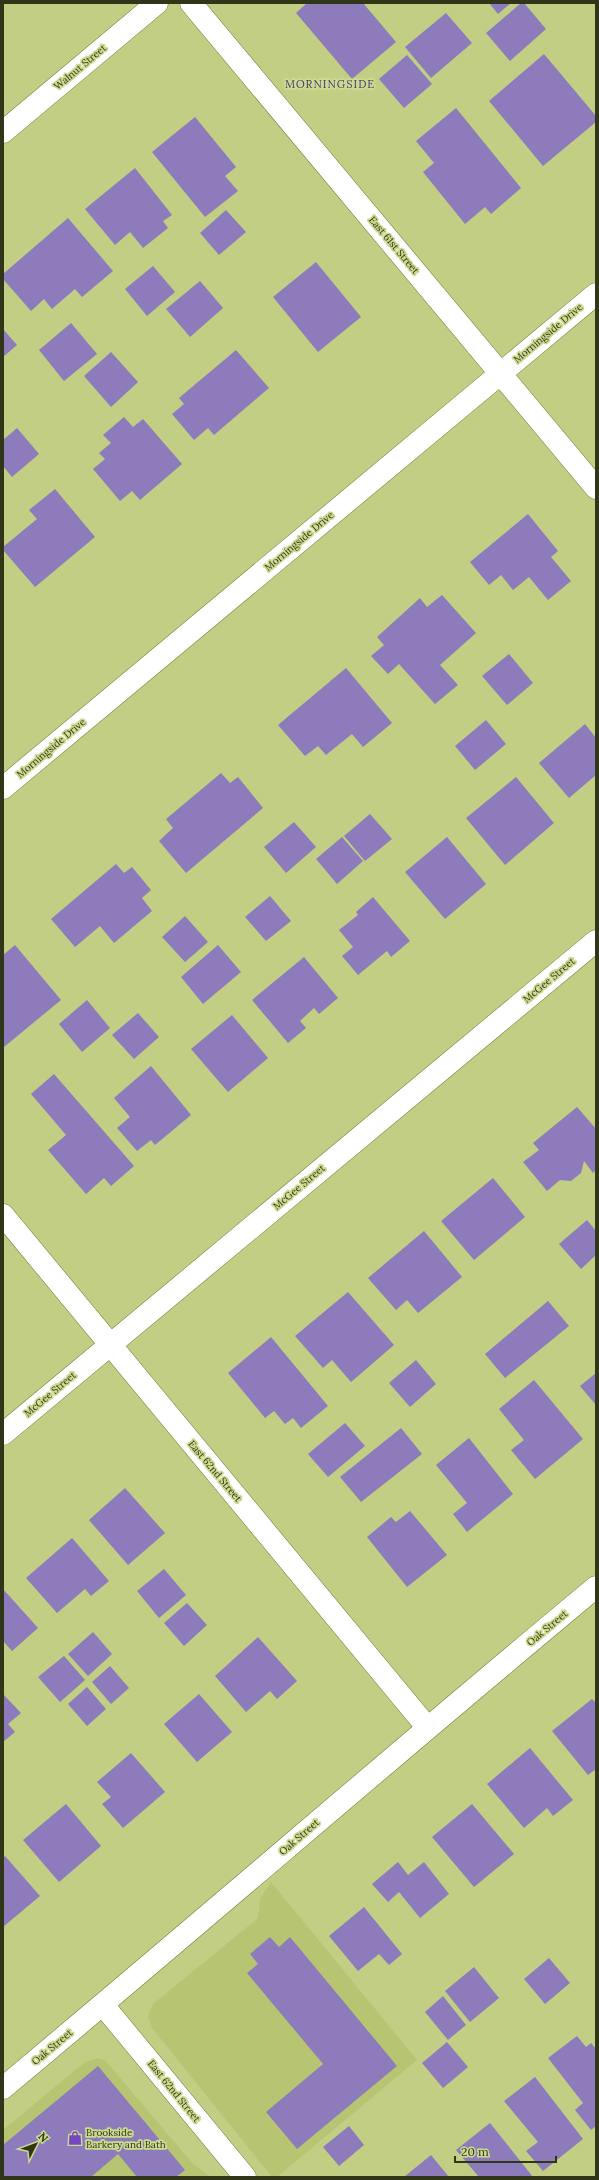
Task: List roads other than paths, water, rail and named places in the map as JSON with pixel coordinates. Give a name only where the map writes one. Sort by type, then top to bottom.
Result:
[{"type":"street","name":"Walnut Street","points":[[3,132],[157,3]]},
{"type":"street","name":"East 61st Street","points":[[191,3],[596,488]]},
{"type":"street","name":"Morningside Drive","points":[[3,788],[596,294]]},
{"type":"street","name":"McGee Street","points":[[3,1434],[109,1344],[596,941]]},
{"type":"street","name":"East 62nd Street","points":[[3,1215],[427,1727]]},
{"type":"street","name":"Oak Street","points":[[3,2088],[103,2005],[427,1727],[596,1587]]},
{"type":"street","name":"East 62nd Street","points":[[103,2005],[244,2177]]},
{"type":"place","name":"Brookside Barkery and Bath","points":[[75,2138]]},
{"type":"district","name":"MORNINGSIDE","points":[[330,84]]}]
